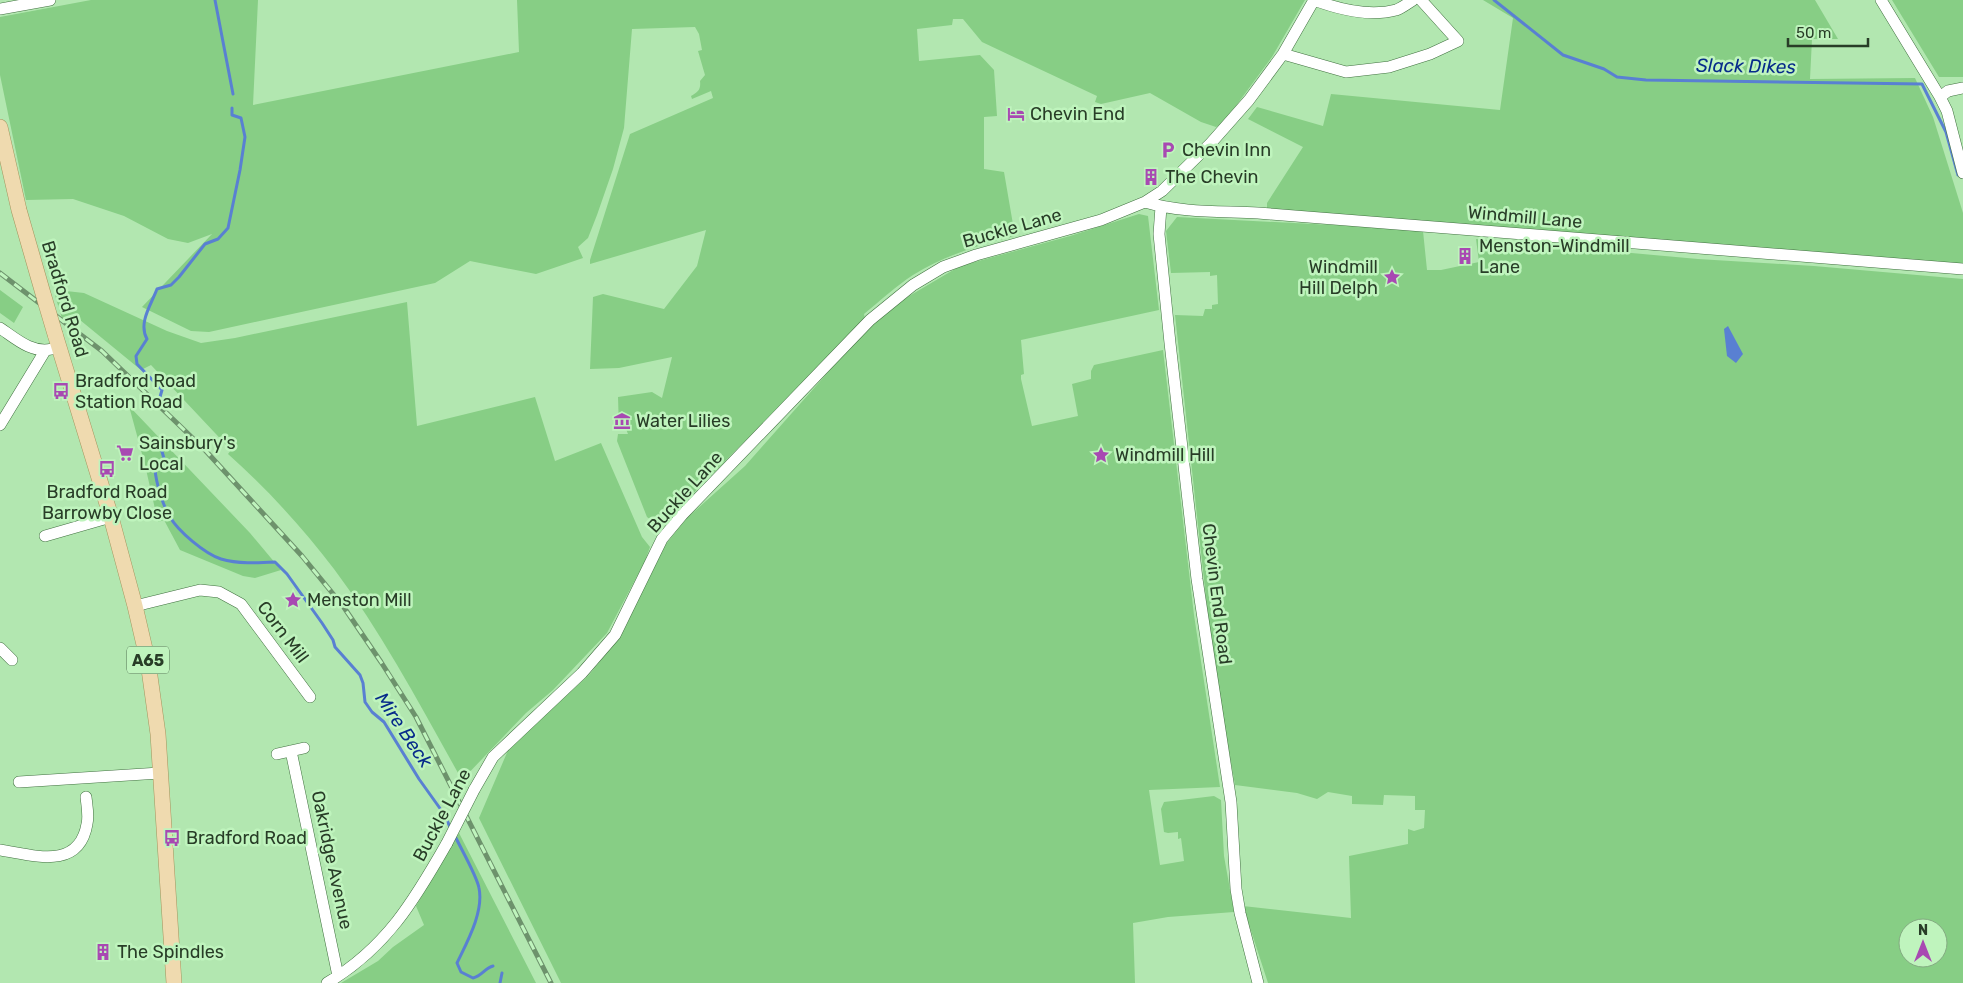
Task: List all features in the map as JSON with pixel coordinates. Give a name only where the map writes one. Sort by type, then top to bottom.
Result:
[{"type":"main road","name":"Bradford Road","points":[[0,127],[19,210],[44,297],[53,344],[111,517],[136,606],[148,662],[158,734],[174,983]]},
{"type":"street","points":[[0,9],[50,0]]},
{"type":"street","points":[[1314,0],[1338,8],[1375,12],[1396,10],[1413,0]]},
{"type":"street","name":"Buckle Lane","points":[[326,983],[376,948],[417,896],[493,757],[582,673],[615,635],[662,539],[870,320],[913,285],[943,267],[976,255],[1100,220],[1145,202],[1162,191],[1231,122],[1283,54],[1314,0]]},
{"type":"street","points":[[1283,54],[1346,72],[1389,67],[1430,54],[1458,41],[1421,0]]},
{"type":"street","points":[[1881,0],[1947,111],[1963,173]]},
{"type":"street","points":[[1940,97],[1950,91],[1963,88]]},
{"type":"street","name":"Windmill Lane","points":[[1145,202],[1161,207],[1963,270]]},
{"type":"street","name":"Chevin End Road","points":[[1161,207],[1159,234],[1161,262],[1197,578],[1231,802],[1236,889],[1240,913],[1258,983]]},
{"type":"street","points":[[0,328],[33,349],[53,344]]},
{"type":"street","points":[[0,425],[53,344]]},
{"type":"street","points":[[45,536],[111,517]]},
{"type":"street","name":"Corn Mill","points":[[136,606],[200,590],[219,592],[241,604],[310,697]]},
{"type":"street","points":[[0,648],[12,660]]},
{"type":"street","points":[[277,754],[304,748]]},
{"type":"street","name":"Oakridge Avenue","points":[[291,751],[338,976]]},
{"type":"street","points":[[19,782],[160,773]]},
{"type":"street","points":[[0,850],[45,857],[65,856],[82,842],[87,824],[87,797]]},
{"type":"green space","points":[[91,0],[258,0],[253,105],[519,52],[517,0],[1305,0],[1272,57],[1224,122],[1216,127],[1201,122],[1150,93],[1101,104],[1095,102],[1097,96],[982,42],[963,19],[953,19],[952,25],[917,29],[919,61],[980,55],[994,70],[997,116],[984,117],[984,169],[1004,172],[1015,236],[950,256],[913,275],[894,289],[864,314],[865,319],[665,522],[660,523],[647,517],[617,441],[618,434],[628,434],[626,429],[619,429],[618,397],[652,392],[662,398],[672,357],[619,368],[590,369],[593,297],[603,294],[664,309],[697,266],[706,230],[590,264],[590,260],[630,134],[713,98],[711,91],[692,99],[691,96],[700,87],[700,81],[705,75],[698,51],[702,50],[699,34],[695,27],[632,29],[624,128],[613,169],[597,215],[588,238],[578,247],[583,258],[536,274],[470,261],[435,283],[209,332],[191,331],[142,307],[212,234],[188,243],[168,239],[124,216],[73,199],[26,200],[0,75],[0,17]]},
{"type":"green space","points":[[1483,0],[1815,0],[1838,39],[1812,39],[1810,79],[1915,78],[1933,117],[1963,213],[1963,264],[1267,210],[1267,203],[1303,147],[1248,119],[1257,107],[1323,126],[1331,94],[1500,110],[1513,18]]},
{"type":"green space","points":[[1892,0],[1963,0],[1963,77],[1939,77]]},
{"type":"green space","points":[[1139,214],[1148,216],[1159,310],[1021,340],[1024,374],[1021,375],[1021,379],[1032,426],[1078,416],[1072,384],[1091,379],[1091,371],[1094,365],[1163,350],[1194,615],[1220,787],[1149,790],[1160,865],[1184,861],[1181,838],[1178,839],[1178,832],[1164,832],[1161,809],[1164,802],[1214,796],[1221,800],[1224,856],[1234,912],[1168,917],[1133,923],[1135,983],[561,983],[479,818],[509,748],[589,675],[610,649],[627,623],[666,544],[687,518],[745,466],[870,325],[875,323],[899,302],[960,266],[1070,236]]},
{"type":"green space","points":[[1177,217],[1423,231],[1427,270],[1441,270],[1479,262],[1476,239],[1698,259],[1814,266],[1963,279],[1963,983],[1268,983],[1243,906],[1351,918],[1349,856],[1408,844],[1408,829],[1414,831],[1424,828],[1425,810],[1415,810],[1415,796],[1384,795],[1383,805],[1352,804],[1352,796],[1328,792],[1317,799],[1297,793],[1235,785],[1213,662],[1175,315],[1203,316],[1205,309],[1212,309],[1212,305],[1218,304],[1217,275],[1210,276],[1210,272],[1171,273],[1166,231]]},
{"type":"green space","points":[[0,290],[23,307],[14,323],[0,313]]},
{"type":"green space","points":[[57,290],[84,293],[167,331],[201,343],[235,338],[407,302],[417,426],[535,397],[555,461],[601,443],[642,537],[650,547],[645,561],[607,633],[553,690],[526,713],[462,780],[369,619],[334,569],[309,538],[257,481],[228,454],[231,450],[151,365],[141,370],[80,320],[63,322],[55,295]]},
{"type":"green space","points":[[129,406],[250,533],[281,570],[255,578],[243,576],[180,550],[164,520],[158,522]]},
{"type":"green space","points":[[459,833],[536,983],[341,983],[378,961],[393,947],[424,925],[416,906]]},
{"type":"water","points":[[1728,326],[1743,354],[1736,363],[1727,356],[1724,329]]},
{"type":"waterway","name":"Mire Beck","points":[[215,0],[233,94]]},
{"type":"waterway","name":"Slack Dikes","points":[[1494,0],[1563,55],[1604,69],[1617,77],[1646,80],[1922,84],[1946,132],[1958,175]]},
{"type":"waterway","name":"Mire Beck","points":[[160,397],[162,390],[137,364],[136,356],[147,339],[144,327],[145,320],[157,289],[171,285],[205,244],[218,239],[228,228],[245,137],[241,118],[232,115],[232,108]]},
{"type":"waterway","name":"Mire Beck","points":[[159,441],[165,462],[155,469],[158,487],[162,501],[174,523],[192,541],[221,559],[254,563],[275,562],[287,574],[322,623],[333,640],[335,647],[360,675],[365,702],[372,712],[384,722],[419,779],[444,814],[451,829]]},
{"type":"waterway","name":"Mire Beck","points":[[454,834],[475,876],[480,897],[474,927],[457,963],[461,972],[473,978],[493,966]]},
{"type":"waterway","name":"Mire Beck","points":[[500,983],[502,973]]},
{"type":"railway","points":[[0,273],[102,351],[204,449],[302,556],[343,606],[416,717],[551,983]]},
{"type":"place","name":"Chevin End","points":[[1016,114]]},
{"type":"place","name":"Chevin Inn","points":[[1168,150]]},
{"type":"place","name":"The Chevin","points":[[1151,177]]},
{"type":"place","name":"Menston-Windmill Lane","points":[[1465,256]]},
{"type":"place","name":"Windmill Hill Delph","points":[[1392,277]]},
{"type":"place","name":"Bradford Road Station Road","points":[[61,391]]},
{"type":"place","name":"Water Lilies","points":[[622,421]]},
{"type":"place","name":"Sainsbury's Local","points":[[125,453]]},
{"type":"place","name":"Windmill Hill","points":[[1101,455]]},
{"type":"place","name":"Bradford Road Barrowby Close","points":[[107,469]]},
{"type":"place","name":"Menston Mill","points":[[293,600]]},
{"type":"place","name":"Bradford Road","points":[[172,838]]},
{"type":"place","name":"The Spindles","points":[[103,952]]}]
